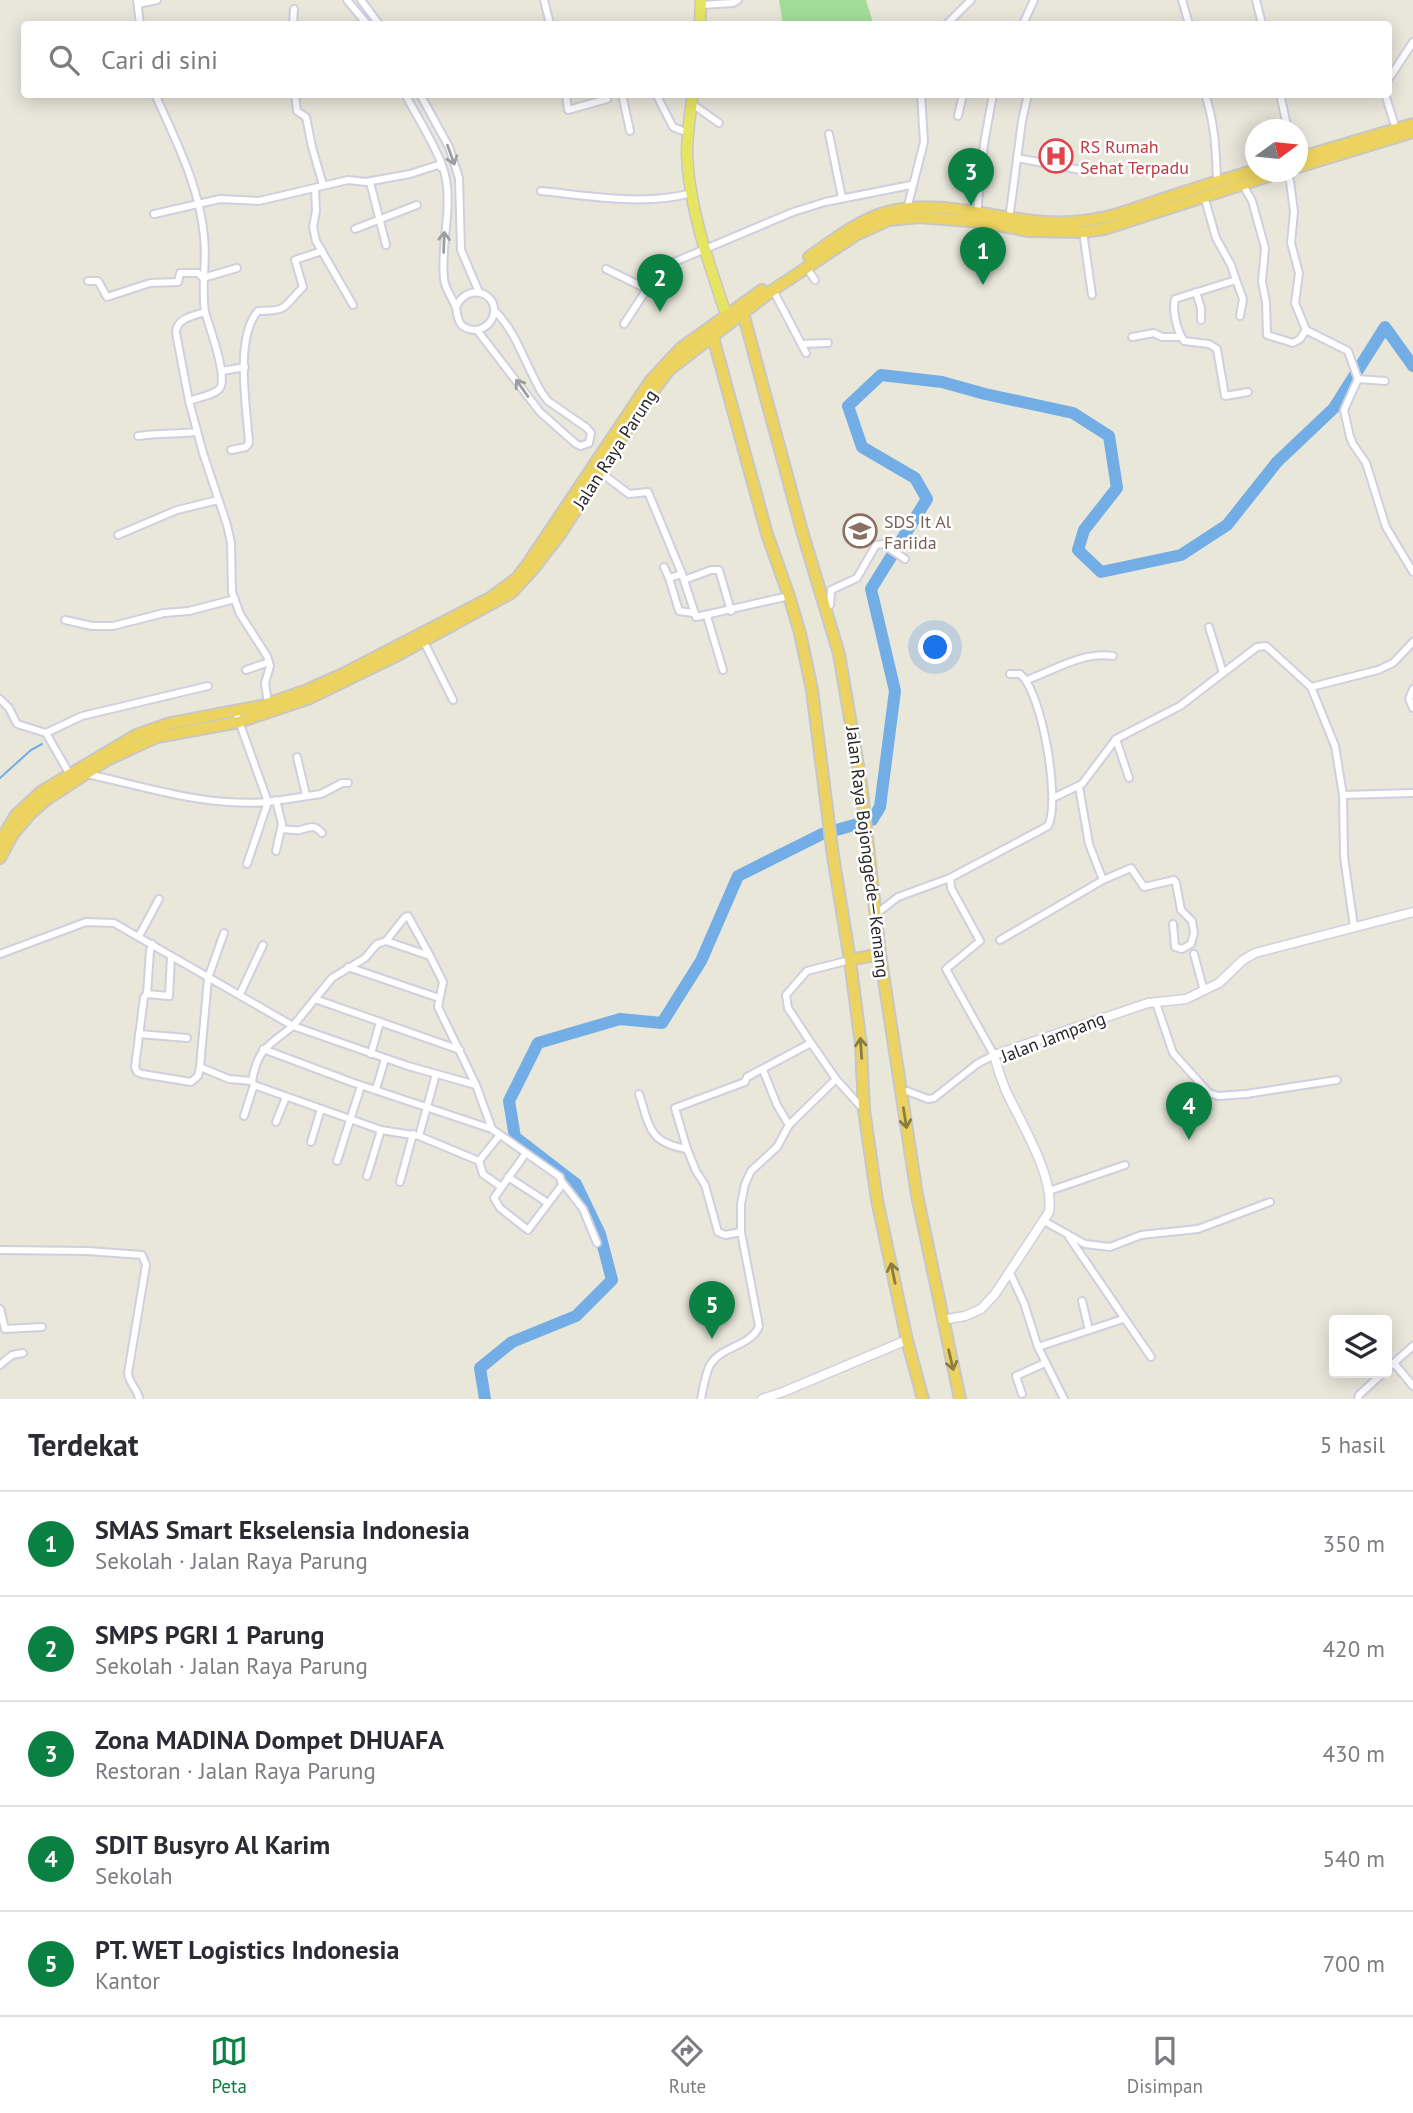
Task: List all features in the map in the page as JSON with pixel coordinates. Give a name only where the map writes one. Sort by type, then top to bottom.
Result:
[{"type":"highway","points":[[1308,154],[1393,122],[1413,124]]},
{"type":"highway","points":[[1308,164],[1413,132]]},
{"type":"highway","name":"Jalan Raya Parung","points":[[742,309],[856,235],[889,220],[1090,220],[1110,217],[1217,172],[1245,171]]},
{"type":"highway","name":"Jalan Raya Parung","points":[[0,841],[23,807],[41,790],[151,729],[238,717],[343,674],[490,598],[506,587],[529,562],[607,456],[651,380],[681,348],[728,319],[847,230],[870,218],[907,209],[939,209],[977,213],[1028,231],[1083,232],[1116,225],[1246,182]]},
{"type":"highway","name":"Jalan Raya Bojonggede—Kemang","points":[[742,309],[841,664],[861,783],[880,954],[917,1195],[960,1399]]},
{"type":"highway","name":"Jalan Raya Bojonggede—Kemang","points":[[711,330],[767,534],[789,596],[812,690],[861,1045],[864,1110],[877,1200],[923,1399]]},
{"type":"highway","name":"Jalan Raya Parung","points":[[1,854],[30,814],[46,800],[107,760],[157,737],[310,698],[424,642],[511,593],[561,533],[600,472],[607,456]]},
{"type":"highway","points":[[850,960],[880,954]]},
{"type":"main road","points":[[700,21],[701,2]]},
{"type":"main road","points":[[692,99],[688,169],[706,250],[728,319]]},
{"type":"street","points":[[140,21],[137,2],[156,0]]},
{"type":"street","points":[[347,0],[364,21]]},
{"type":"street","points":[[361,0],[377,21]]},
{"type":"street","points":[[544,0],[549,21]]},
{"type":"street","points":[[701,2],[733,3],[738,0]]},
{"type":"street","points":[[950,21],[971,0]]},
{"type":"street","points":[[1024,21],[1034,0]]},
{"type":"street","points":[[1182,0],[1188,21]]},
{"type":"street","points":[[1256,0],[1261,21]]},
{"type":"street","points":[[293,21],[294,9]]},
{"type":"street","points":[[1392,74],[1413,42]]},
{"type":"street","points":[[157,98],[178,145],[198,203],[204,234],[202,294],[222,371],[219,389],[189,401]]},
{"type":"street","points":[[295,98],[297,111],[306,117],[323,185]]},
{"type":"street","points":[[406,98],[444,169],[447,186],[443,278],[456,307]]},
{"type":"street","points":[[422,98],[449,147],[459,178],[461,250],[479,292]]},
{"type":"street","points":[[566,98],[568,110],[607,99]]},
{"type":"street","points":[[623,98],[630,131]]},
{"type":"street","points":[[658,98],[673,127],[688,133]]},
{"type":"street","points":[[907,209],[924,142],[921,98]]},
{"type":"street","points":[[958,116],[962,98]]},
{"type":"street","points":[[977,213],[984,144],[992,98]]},
{"type":"street","points":[[1008,222],[1027,98]]},
{"type":"street","points":[[1206,98],[1214,127],[1217,172]]},
{"type":"street","points":[[1281,98],[1286,119]]},
{"type":"street","points":[[1386,98],[1393,122]]},
{"type":"street","points":[[692,99],[719,123]]},
{"type":"street","points":[[829,134],[842,198]]},
{"type":"street","points":[[1017,158],[1086,171]]},
{"type":"street","points":[[154,214],[231,198],[259,201],[348,180],[370,182],[438,165],[444,169]]},
{"type":"street","points":[[370,182],[386,245]]},
{"type":"street","points":[[1287,182],[1292,193],[1294,212],[1291,243],[1299,273],[1295,303],[1306,330],[1348,351],[1358,377],[1344,410],[1350,437],[1366,463],[1386,527],[1413,572]]},
{"type":"street","points":[[1242,183],[1252,201],[1265,248],[1262,282],[1267,335],[1293,342],[1300,339],[1306,330]]},
{"type":"street","points":[[315,188],[316,211],[313,227],[316,241],[353,305]]},
{"type":"street","points":[[624,324],[657,273],[672,263],[793,212],[842,198],[912,189]]},
{"type":"street","points":[[541,191],[646,200],[671,199],[692,193]]},
{"type":"street","points":[[1204,196],[1216,238],[1231,265],[1243,299],[1240,316]]},
{"type":"street","points":[[355,229],[417,205]]},
{"type":"street","points":[[1083,232],[1092,296]]},
{"type":"street","points":[[231,450],[249,446],[245,346],[255,314],[283,309],[302,288],[295,260],[322,251]]},
{"type":"street","points":[[806,267],[815,280]]},
{"type":"street","points":[[203,278],[237,268]]},
{"type":"street","points":[[606,269],[647,289]]},
{"type":"street","points":[[88,281],[98,281],[107,297],[148,283],[178,282],[180,273],[198,273],[203,278]]},
{"type":"street","points":[[1236,279],[1178,297],[1174,302],[1181,337],[1187,342],[1209,344],[1217,349],[1225,396],[1248,392]]},
{"type":"street","points":[[774,290],[806,353]]},
{"type":"street","points":[[479,292],[492,302],[492,320],[486,327],[468,329],[456,316],[456,307],[460,298],[479,292]]},
{"type":"street","points":[[1196,292],[1201,308],[1201,320]]},
{"type":"street","points":[[494,310],[505,321],[534,380],[548,401],[587,428],[590,441],[607,456]]},
{"type":"street","points":[[205,312],[180,321],[176,329],[189,401],[231,543],[232,592],[240,614],[264,648],[269,664],[265,683],[268,704]]},
{"type":"street","points":[[477,330],[540,412],[576,444],[581,446],[590,441]]},
{"type":"street","points":[[1132,337],[1150,333],[1164,338],[1181,337]]},
{"type":"street","points":[[801,344],[828,343]]},
{"type":"street","points":[[222,371],[245,367]]},
{"type":"street","points":[[1358,377],[1385,381]]},
{"type":"street","points":[[540,412],[548,401]]},
{"type":"street","points":[[138,436],[197,432]]},
{"type":"street","points":[[600,472],[629,494],[648,492],[683,577],[696,617],[789,596]]},
{"type":"street","points":[[118,535],[177,510],[218,500]]},
{"type":"street","points":[[826,608],[830,605],[831,590],[858,578],[876,545],[883,544],[905,559]]},
{"type":"street","points":[[664,566],[679,611],[693,613]]},
{"type":"street","points":[[669,578],[719,570],[731,611]]},
{"type":"street","points":[[65,620],[92,626],[113,626],[235,599]]},
{"type":"street","points":[[707,616],[723,670]]},
{"type":"street","points":[[1209,627],[1223,673]]},
{"type":"street","points":[[424,642],[453,701]]},
{"type":"street","points":[[1311,687],[1378,670],[1393,663],[1413,642]]},
{"type":"street","points":[[1052,798],[1079,787],[1116,739],[1180,706],[1263,645],[1311,687],[1335,746],[1343,795],[1344,857],[1354,927]]},
{"type":"street","points":[[1027,680],[1091,656],[1114,656]]},
{"type":"street","points":[[246,670],[269,664]]},
{"type":"street","points":[[876,914],[898,897],[950,878],[1048,826],[1052,798],[1045,732],[1027,680],[1020,674],[1010,674]]},
{"type":"street","points":[[0,699],[18,724],[46,733],[82,716],[208,686]]},
{"type":"street","points":[[1413,689],[1409,699],[1413,708]]},
{"type":"street","points":[[238,717],[268,802],[247,864]]},
{"type":"street","points":[[46,733],[69,773]]},
{"type":"street","points":[[1116,739],[1129,778]]},
{"type":"street","points":[[297,757],[306,795]]},
{"type":"street","points":[[87,774],[212,802],[242,804],[321,794],[348,783]]},
{"type":"street","points":[[1079,787],[1088,844],[1103,880]]},
{"type":"street","points":[[1343,795],[1413,793]]},
{"type":"street","points":[[276,800],[281,829],[276,851]]},
{"type":"street","points":[[281,829],[299,830],[310,826],[316,827],[321,833]]},
{"type":"street","points":[[1000,940],[1103,880],[1131,868],[1144,887],[1174,880],[1180,894],[1181,910],[1192,921],[1194,933],[1191,944],[1182,949],[1175,947],[1173,924]]},
{"type":"street","points":[[907,1091],[934,1098],[977,1064],[993,1055],[946,971],[980,942],[951,888],[950,878]]},
{"type":"street","points":[[139,936],[159,899]]},
{"type":"street","name":"Jalan Jampang","points":[[942,1320],[965,1316],[981,1309],[1010,1273],[1024,1247],[1044,1221],[1050,1204],[1049,1191],[1032,1143],[993,1055],[1147,1003],[1186,999],[1219,983],[1242,960],[1255,953],[1413,912]]},
{"type":"street","points":[[244,1116],[253,1083],[255,1063],[263,1049],[293,1026],[332,978],[365,957],[377,944],[386,941],[408,916],[443,982],[438,1007],[476,1085],[492,1129],[560,1177],[584,1210],[597,1243]]},
{"type":"street","points":[[0,954],[72,926],[95,920],[114,923],[293,1026],[385,1059],[476,1085]]},
{"type":"street","points":[[152,944],[135,1067],[139,1073],[191,1082],[198,1076],[200,1067],[208,978],[224,933]]},
{"type":"street","points":[[386,941],[430,956]]},
{"type":"street","points":[[240,995],[263,945]]},
{"type":"street","points":[[1195,954],[1204,991]]},
{"type":"street","points":[[147,994],[169,996],[171,956]]},
{"type":"street","points":[[850,960],[807,971],[786,995],[789,1008],[811,1043],[836,1079],[864,1110]]},
{"type":"street","points":[[348,967],[439,998]]},
{"type":"street","points":[[315,999],[460,1050]]},
{"type":"street","points":[[1156,1003],[1173,1053],[1209,1093],[1218,1096],[1246,1094],[1337,1080]]},
{"type":"street","points":[[371,1054],[380,1022]]},
{"type":"street","points":[[139,1034],[187,1038]]},
{"type":"street","points":[[741,1232],[719,1234],[705,1185],[695,1171],[675,1108],[745,1082],[747,1077],[811,1043]]},
{"type":"street","points":[[263,1049],[361,1086],[492,1129]]},
{"type":"street","points":[[376,1089],[385,1059]]},
{"type":"street","points":[[200,1067],[381,1129],[416,1135],[479,1161]]},
{"type":"street","points":[[763,1070],[777,1105],[789,1125]]},
{"type":"street","points":[[401,1182],[436,1074]]},
{"type":"street","points":[[701,1399],[710,1365],[725,1352],[753,1336],[758,1329],[759,1322],[741,1232],[741,1204],[745,1184],[751,1171],[777,1147],[789,1125],[836,1079]]},
{"type":"street","points":[[337,1161],[361,1086]]},
{"type":"street","points":[[639,1094],[653,1135],[662,1143],[687,1149]]},
{"type":"street","points":[[276,1122],[286,1097]]},
{"type":"street","points":[[311,1142],[321,1109]]},
{"type":"street","points":[[366,1177],[381,1129]]},
{"type":"street","points":[[479,1161],[499,1136]]},
{"type":"street","points":[[526,1153],[494,1195],[500,1208],[527,1230],[532,1227],[562,1185],[562,1181]]},
{"type":"street","points":[[479,1161],[483,1174],[500,1186]]},
{"type":"street","points":[[1049,1191],[1125,1165]]},
{"type":"street","points":[[508,1177],[548,1203]]},
{"type":"street","points":[[1044,1221],[1088,1245],[1110,1247],[1141,1235],[1198,1229],[1270,1202]]},
{"type":"street","points":[[1066,1233],[1151,1357]]},
{"type":"street","points":[[0,1250],[75,1250],[142,1255],[146,1265],[128,1373],[128,1381],[139,1394],[139,1399]]},
{"type":"street","points":[[1010,1273],[1024,1303],[1038,1347],[1064,1399]]},
{"type":"street","points":[[1082,1301],[1089,1330]]},
{"type":"street","points":[[0,1310],[5,1329],[42,1327]]},
{"type":"street","points":[[1038,1347],[1123,1319]]},
{"type":"street","points":[[762,1399],[907,1339]]},
{"type":"street","points":[[1413,1346],[1394,1363],[1413,1386]]},
{"type":"street","points":[[0,1365],[12,1355],[23,1353]]},
{"type":"street","points":[[1022,1394],[1016,1376],[1045,1363]]},
{"type":"street","points":[[1358,1399],[1377,1378]]},
{"type":"green space","points":[[779,0],[866,0],[872,21],[782,21]]},
{"type":"waterway","points":[[485,1399],[480,1368],[512,1342],[576,1316],[612,1280],[600,1234],[576,1184],[515,1137],[509,1101],[538,1043],[620,1019],[662,1023],[701,961],[738,876],[822,834],[872,820],[880,807],[895,691],[871,589],[927,499],[915,478],[862,447],[848,406],[881,375],[942,382],[1073,413],[1109,436],[1117,488],[1084,530],[1078,550],[1101,572],[1181,555],[1227,525],[1277,462],[1334,408],[1385,327],[1413,366]]},
{"type":"waterway","points":[[0,778],[31,750],[42,744]]},
{"type":"place","name":"RS Rumah Sehat Terpadu","points":[[1056,156]]},
{"type":"place","name":"Zona MADINA Dompet DHUAFA","points":[[971,206]]},
{"type":"place","name":"SMAS Smart Ekselensia Indonesia","points":[[983,285]]},
{"type":"place","name":"SMPS PGRI 1 Parung","points":[[660,312]]},
{"type":"place","name":"SDS It Al Fariida","points":[[860,531]]},
{"type":"place","name":"SDIT Busyro Al Karim","points":[[1189,1140]]},
{"type":"place","name":"PT. WET Logistics Indonesia","points":[[712,1339]]}]
